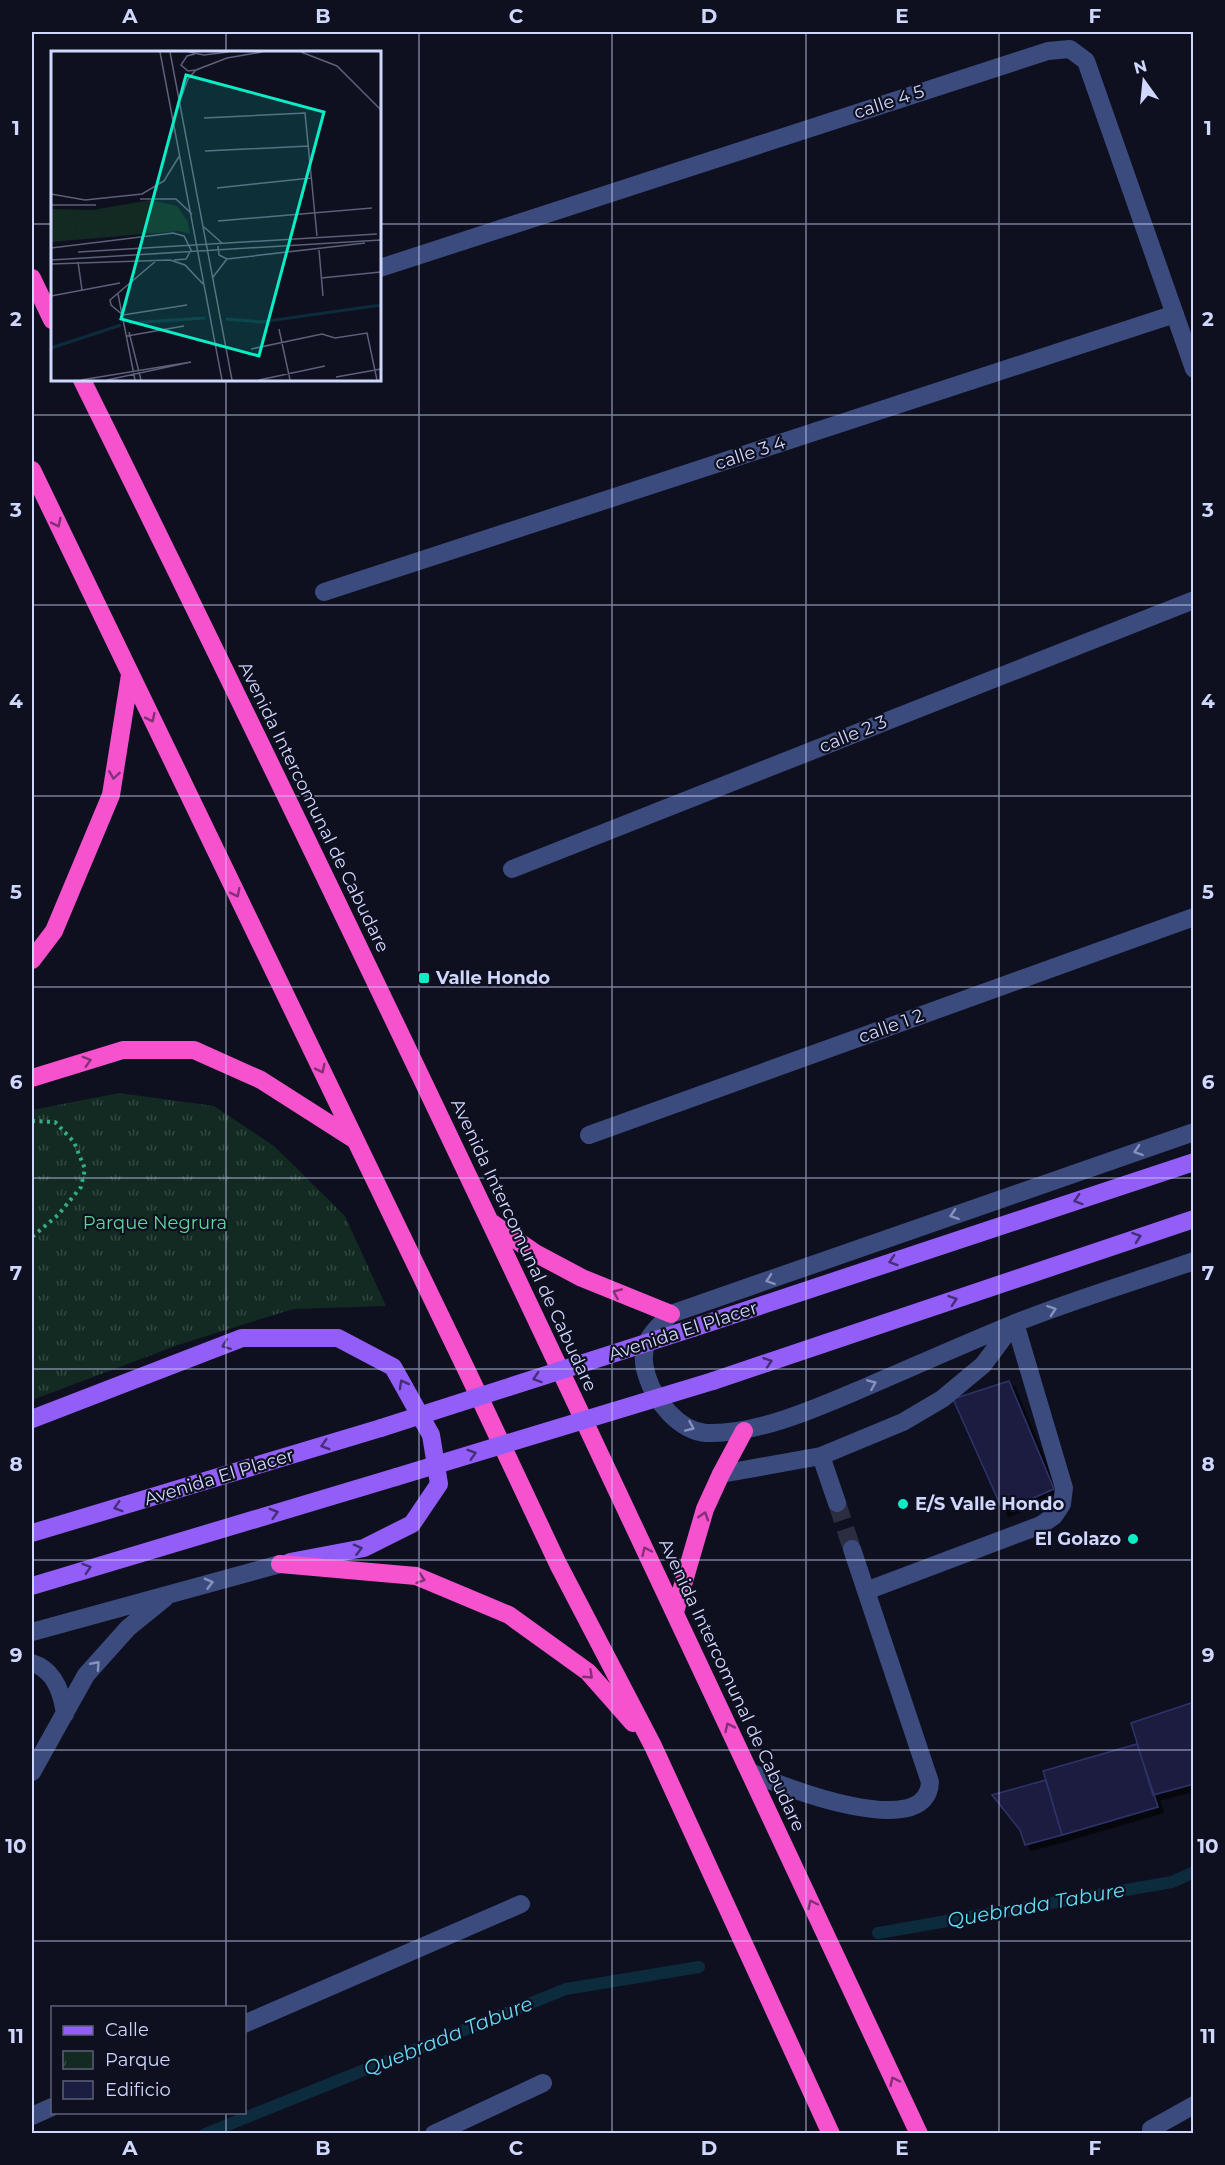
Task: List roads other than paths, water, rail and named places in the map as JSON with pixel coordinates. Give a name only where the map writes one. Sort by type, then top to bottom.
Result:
[{"type":"highway","points":[[32,278],[51,318]]},
{"type":"highway","name":"Avenida Intercomunal de Cabudare","points":[[82,381],[215,649],[491,1222],[919,2133]]},
{"type":"highway","points":[[32,470],[468,1371],[558,1564],[653,1746],[831,2133]]},
{"type":"highway","points":[[32,960],[54,931],[111,795],[130,675]]},
{"type":"highway","points":[[32,1078],[123,1050],[194,1050],[261,1080],[355,1140]]},
{"type":"highway","points":[[491,1222],[535,1253],[582,1278],[671,1314]]},
{"type":"highway","points":[[675,1612],[705,1509],[744,1431]]},
{"type":"highway","points":[[279,1564],[416,1576],[508,1615],[588,1672],[653,1746]]},
{"type":"main road","name":"Avenida El Placer","points":[[32,1533],[381,1428],[693,1328],[1194,1161]]},
{"type":"main road","points":[[32,1586],[712,1381],[1194,1218]]},
{"type":"main road","points":[[32,1419],[242,1338],[338,1338],[393,1367],[431,1435],[439,1484],[412,1524],[364,1548],[279,1564]]},
{"type":"street","name":"calle 4 5","points":[[381,268],[1048,51],[1070,49],[1086,61],[1194,369]]},
{"type":"street","name":"calle 3 4","points":[[324,592],[1175,314]]},
{"type":"street","name":"calle 2 3","points":[[512,869],[1194,600]]},
{"type":"street","name":"calle 1 2","points":[[589,1135],[1194,917]]},
{"type":"street","points":[[1194,1132],[671,1314],[650,1334],[644,1351],[645,1372],[651,1391],[676,1421],[703,1433],[744,1431],[818,1407],[1015,1323],[1194,1261]]},
{"type":"street","points":[[721,1474],[821,1456],[903,1422],[942,1399],[983,1365],[1015,1323]]},
{"type":"street","points":[[866,1591],[1041,1525],[1054,1516],[1062,1504],[1064,1488],[1057,1461],[1015,1323]]},
{"type":"street","points":[[821,1456],[837,1503]]},
{"type":"street","points":[[750,1772],[778,1785],[859,1808],[891,1810],[917,1805],[926,1798],[930,1790],[930,1782],[852,1549]]},
{"type":"street","points":[[32,1632],[279,1564]]},
{"type":"street","points":[[32,1772],[86,1675],[128,1628],[171,1593]]},
{"type":"street","points":[[32,1663],[38,1665],[56,1680],[63,1696],[65,1714]]},
{"type":"street","points":[[246,2023],[521,1904]]},
{"type":"street","points":[[434,2133],[543,2083]]},
{"type":"street","points":[[1151,2129],[1194,2106]]},
{"type":"street","points":[[32,2116],[51,2107]]},
{"type":"waterway","name":"Quebrada Tabure","points":[[878,1933],[1172,1882],[1194,1872]]},
{"type":"waterway","name":"Quebrada Tabure","points":[[205,2134],[566,1989],[699,1967]]},
{"type":"tunnel","points":[[837,1503],[852,1549]]},
{"type":"place","name":"Valle Hondo","points":[[424,978]]},
{"type":"place","name":"E/S Valle Hondo","points":[[903,1504]]},
{"type":"place","name":"El Golazo","points":[[1133,1539]]},
{"type":"park label","name":"Parque Negrura","points":[[155,1223]]}]
